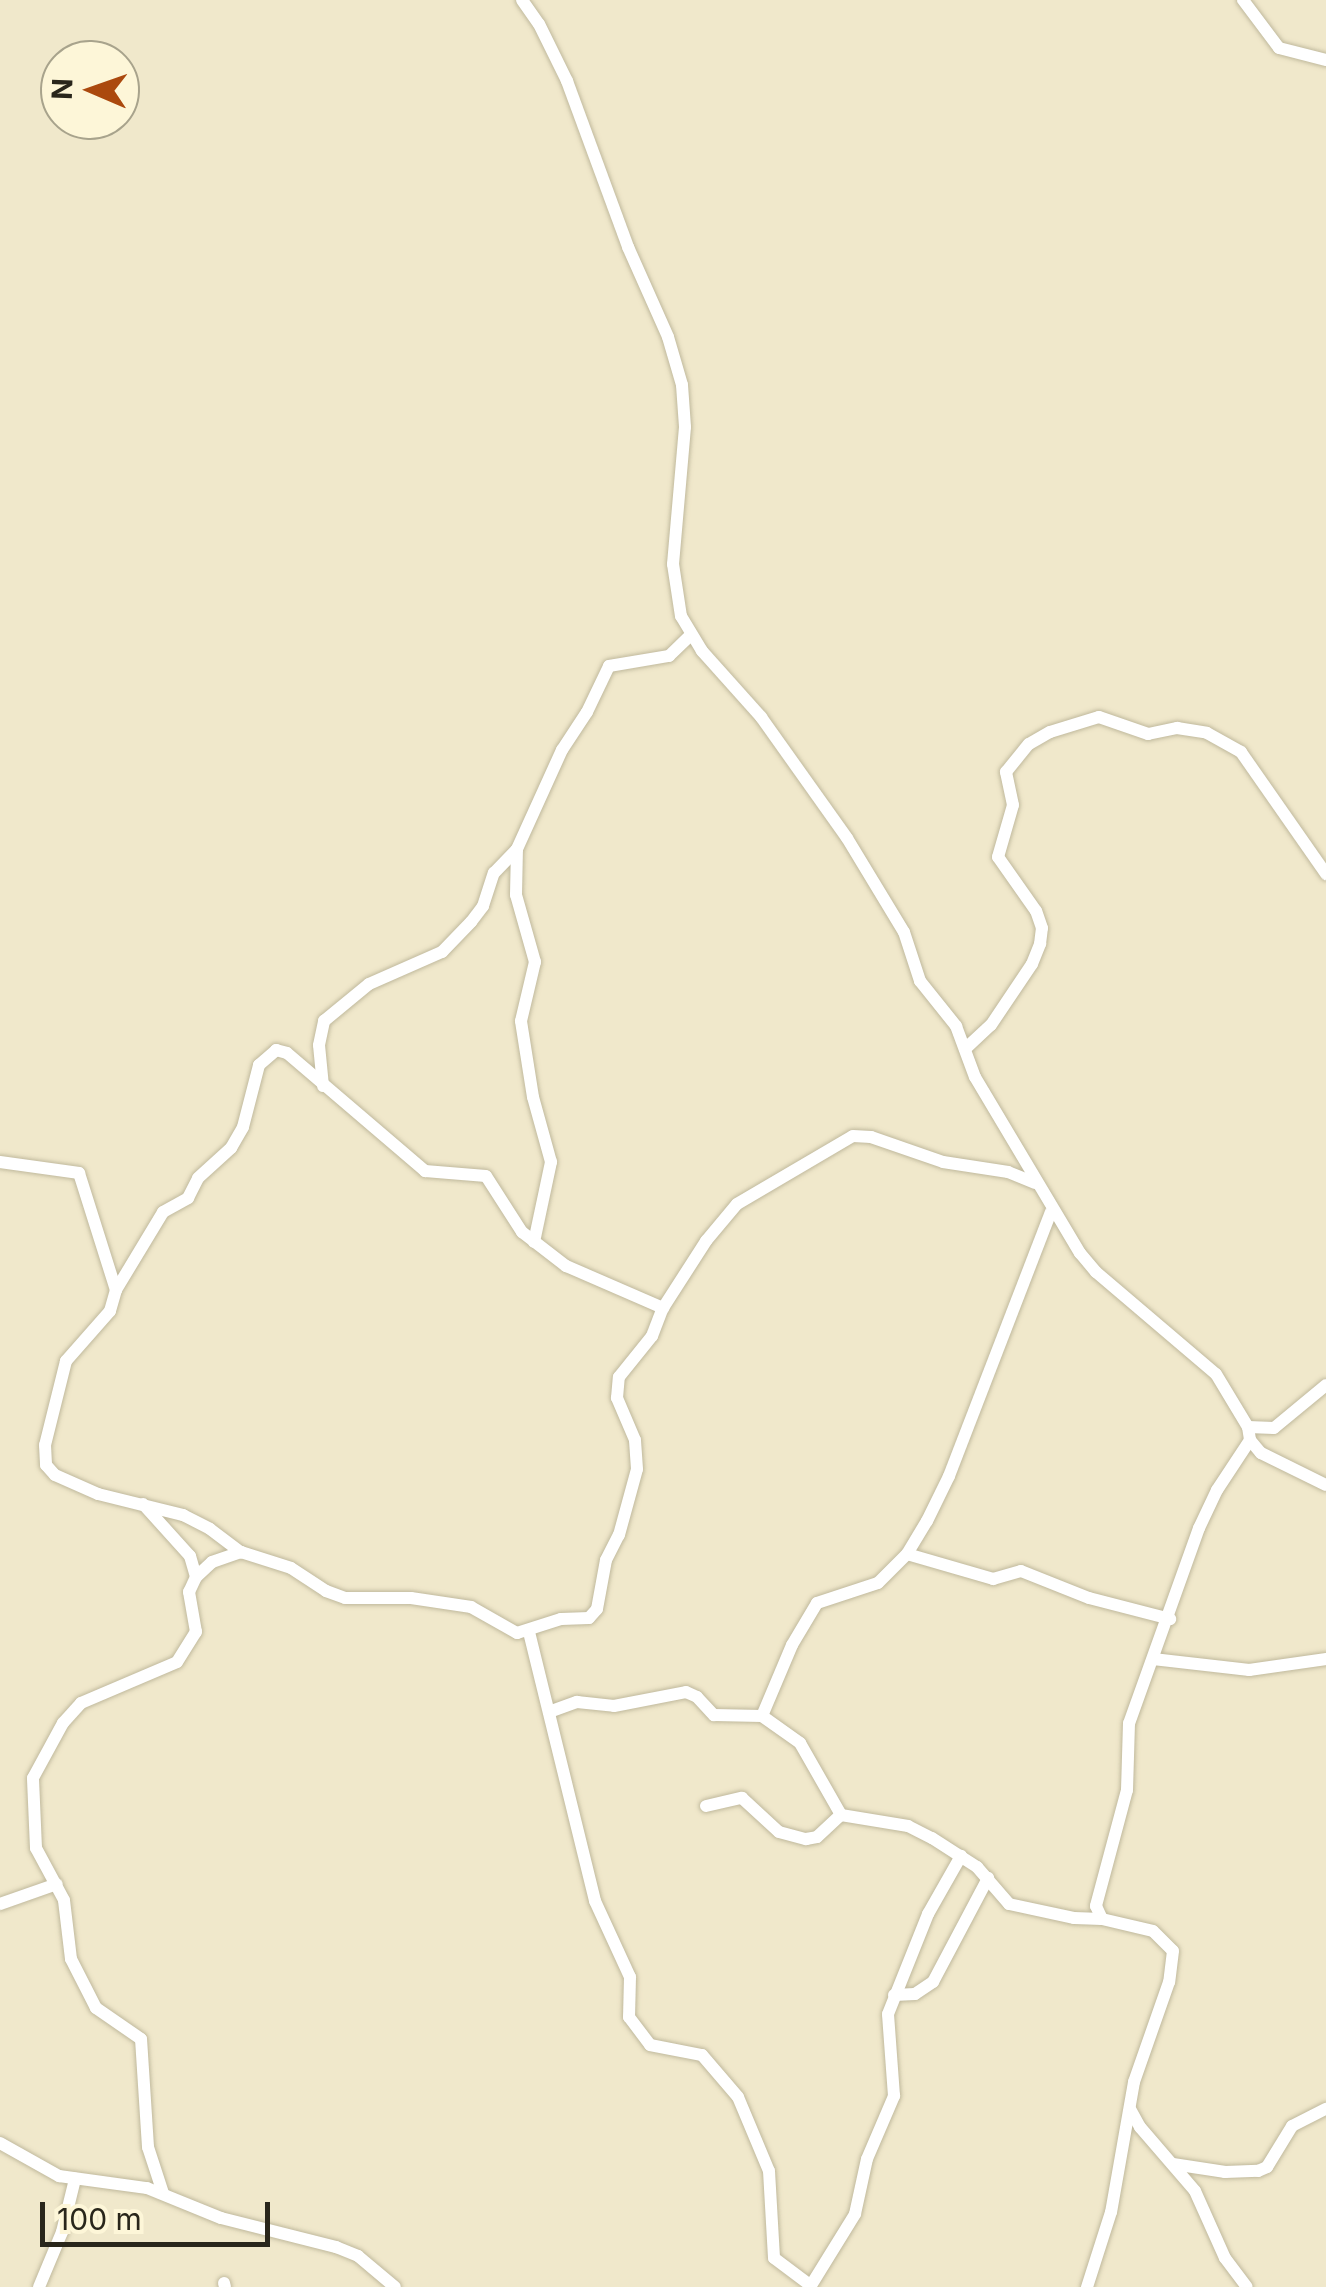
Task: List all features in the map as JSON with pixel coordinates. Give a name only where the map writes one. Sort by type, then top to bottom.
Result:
[{"type":"street","points":[[522,0],[539,24],[567,81],[628,247],[668,337],[682,385],[685,427],[673,564],[675,598],[690,635],[761,717],[847,838],[904,932],[920,981],[956,1026],[974,1076],[1052,1212],[1096,1272],[1216,1374],[1249,1433],[1276,1461],[1326,1485]]},
{"type":"street","points":[[1243,0],[1279,48],[1326,60]]},
{"type":"street","points":[[323,1086],[319,1045],[324,1022],[369,984],[442,952],[483,906],[494,873],[517,849],[562,750],[587,712],[609,666],[670,656],[690,635]]},
{"type":"street","points":[[965,1049],[991,1024],[1032,964],[1040,944],[1042,928],[1036,911],[998,858],[1013,805],[1006,772],[1029,744],[1050,732],[1099,717],[1148,734],[1177,728],[1207,733],[1241,752],[1326,874]]},
{"type":"street","points":[[517,849],[516,895],[535,962],[522,1021],[533,1096],[551,1162],[534,1242]]},
{"type":"street","points":[[663,1308],[566,1266],[522,1232],[486,1176],[425,1171],[404,1158],[370,1121],[284,1051],[276,1050],[262,1059],[243,1127],[231,1148],[198,1178],[188,1198],[163,1212],[116,1290],[110,1310],[66,1361],[45,1460],[54,1475],[69,1484],[143,1504],[210,1529],[240,1552],[290,1568],[345,1598],[411,1598],[471,1607],[503,1629],[530,1632],[560,1619],[589,1618],[597,1609],[606,1560],[624,1520],[637,1470],[635,1440],[619,1408],[617,1388],[622,1368],[652,1336],[663,1308],[706,1241],[736,1204],[845,1137],[870,1137],[943,1162],[1008,1172],[1037,1184]]},
{"type":"street","points":[[0,1162],[79,1173],[116,1290]]},
{"type":"street","points":[[762,1716],[792,1645],[817,1603],[878,1583],[907,1554],[950,1476],[1052,1212]]},
{"type":"street","points":[[1102,1919],[1096,1906],[1097,1892],[1124,1806],[1129,1723],[1170,1618],[1199,1528],[1249,1433],[1274,1428],[1326,1385]]},
{"type":"street","points":[[143,1504],[190,1556],[196,1577]]},
{"type":"street","points":[[163,2194],[148,2147],[141,2039],[96,2008],[70,1959],[64,1900],[36,1848],[32,1778],[37,1764],[81,1702],[103,1690],[158,1672],[184,1654],[196,1632],[189,1592],[196,1577],[212,1562],[240,1552]]},
{"type":"street","points":[[907,1554],[993,1579],[1021,1571],[1089,1598],[1170,1618]]},
{"type":"street","points":[[530,1632],[595,1902],[630,1977],[629,2017],[642,2040],[650,2045],[702,2055],[738,2096],[769,2170],[774,2258],[810,2286],[852,2222],[867,2159],[891,2110],[895,2080],[888,2014],[928,1914],[960,1856]]},
{"type":"street","points":[[1153,1659],[1248,1670],[1326,1659]]},
{"type":"street","points":[[549,1712],[577,1702],[614,1706],[686,1692],[697,1696],[714,1715],[762,1716],[800,1744],[840,1815]]},
{"type":"street","points":[[706,1806],[742,1798],[779,1832],[806,1839],[816,1837],[840,1815]]},
{"type":"street","points":[[840,1815],[908,1826],[960,1856],[988,1878],[998,1895],[1022,1909],[1102,1919],[1153,1931],[1173,1951],[1169,1982],[1129,2107],[1111,2212],[1087,2287]]},
{"type":"street","points":[[894,1996],[915,1994],[933,1982],[988,1878]]},
{"type":"street","points":[[0,1904],[57,1884]]},
{"type":"street","points":[[1129,2107],[1140,2127],[1196,2191],[1225,2258],[1247,2287]]},
{"type":"street","points":[[1173,2164],[1226,2172],[1258,2171],[1267,2167],[1292,2126],[1326,2109]]},
{"type":"street","points":[[0,2143],[42,2168],[75,2180],[163,2194],[221,2218],[358,2256],[395,2287]]},
{"type":"street","points":[[39,2287],[62,2232],[75,2180]]}]
